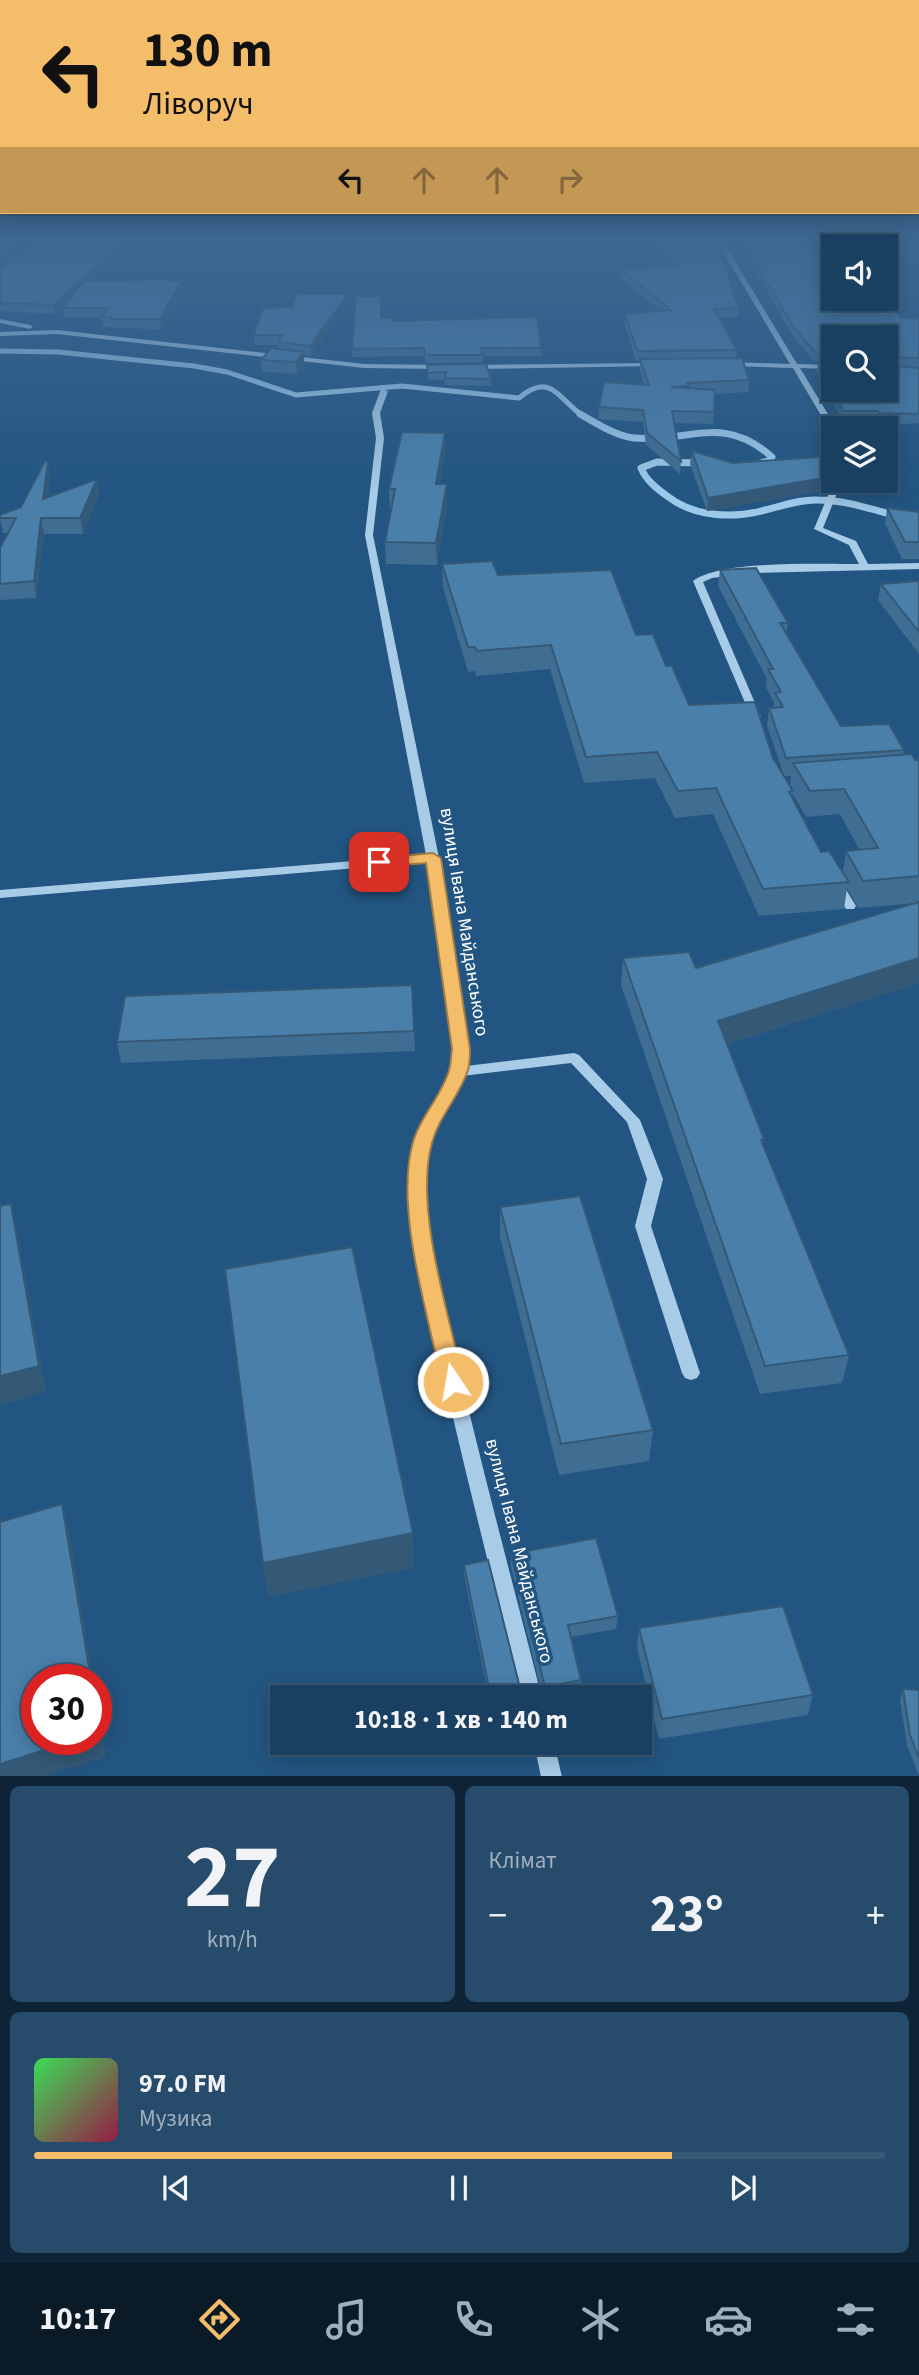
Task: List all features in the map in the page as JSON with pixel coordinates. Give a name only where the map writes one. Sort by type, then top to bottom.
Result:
[{"type":"street","points":[[23,326],[382,380],[444,367]]},
{"type":"street","points":[[770,326],[793,364]]},
{"type":"street","points":[[0,334],[47,331]]},
{"type":"street","points":[[720,364],[821,366]]},
{"type":"street","points":[[458,367],[665,365]]},
{"type":"street","name":"вулиця Івана Майданського","points":[[382,380],[376,413],[380,438],[369,536],[433,858],[461,1049],[458,1072],[432,1117],[422,1142],[415,1177],[417,1205],[453,1382],[529,1685]]},
{"type":"street","points":[[834,493],[818,529],[853,543],[865,567]]},
{"type":"street","points":[[761,732],[698,581],[709,576],[771,569],[919,566]]},
{"type":"street","points":[[0,894],[433,858]]},
{"type":"street","points":[[830,873],[850,906]]},
{"type":"street","points":[[458,1072],[575,1058],[633,1120],[655,1178],[643,1226],[691,1373]]},
{"type":"street","points":[[547,1755],[552,1776]]},
{"type":"lane","points":[[793,364],[825,416]]},
{"type":"building","points":[[257,326],[325,326],[310,346],[278,342],[283,335],[254,335]]},
{"type":"building","points":[[354,326],[538,326],[541,348],[481,348],[483,355],[425,355],[424,348],[352,349]]},
{"type":"building","points":[[629,326],[723,326],[737,350],[637,351]]},
{"type":"building","points":[[793,326],[821,326],[821,353],[815,352]]},
{"type":"building","points":[[898,326],[919,326],[919,358],[898,357]]},
{"type":"building","points":[[271,348],[304,352],[296,362],[261,360]]},
{"type":"building","points":[[742,358],[749,380],[687,383],[689,386],[671,387],[715,390],[714,412],[672,411],[681,461],[647,433],[643,410],[599,407],[604,382],[649,385],[640,359]]},
{"type":"building","points":[[486,364],[491,379],[445,378],[446,372],[428,373],[427,365]]},
{"type":"building","points":[[898,366],[919,368],[919,414],[843,411],[838,402],[898,402]]},
{"type":"building","points":[[402,432],[445,433],[436,484],[447,484],[436,543],[385,542],[395,489],[389,489]]},
{"type":"building","points":[[692,451],[733,463],[821,457],[821,478],[708,498]]},
{"type":"building","points":[[45,461],[48,462],[43,499],[97,479],[80,518],[41,518],[34,581],[0,584],[0,548],[16,518],[0,518],[0,515],[21,507]]},
{"type":"building","points":[[887,508],[919,512],[919,542],[905,542]]},
{"type":"building","points":[[492,561],[498,575],[611,570],[636,635],[653,634],[666,666],[672,666],[689,705],[755,702],[773,758],[793,791],[789,792],[821,852],[829,851],[849,882],[763,889],[716,788],[678,791],[657,752],[586,757],[551,645],[477,651],[475,647],[468,647],[442,564]]},
{"type":"building","points":[[756,568],[788,623],[780,623],[841,726],[889,724],[904,750],[786,758],[769,708],[783,707],[775,693],[781,692],[768,669],[773,669],[720,570]]},
{"type":"building","points":[[919,581],[919,632],[881,584]]},
{"type":"building","points":[[912,754],[915,760],[919,760],[919,876],[863,881],[846,851],[878,848],[844,789],[810,791],[793,763]]},
{"type":"building","points":[[919,902],[919,958],[718,1021],[764,1139],[761,1140],[849,1355],[765,1366],[623,958],[689,952],[696,968]]},
{"type":"building","points":[[412,985],[414,1031],[117,1042],[125,996]]},
{"type":"building","points":[[580,1196],[653,1430],[561,1444],[500,1207]]},
{"type":"building","points":[[11,1204],[39,1366],[0,1376],[0,1206]]},
{"type":"building","points":[[352,1247],[413,1533],[263,1563],[225,1269]]},
{"type":"building","points":[[62,1504],[88,1664],[21,1664],[21,1755],[28,1755],[0,1764],[0,1522]]},
{"type":"building","points":[[596,1538],[618,1616],[568,1625],[581,1680],[544,1685],[511,1554]]},
{"type":"building","points":[[488,1560],[519,1685],[488,1685],[464,1565]]},
{"type":"building","points":[[783,1606],[813,1695],[662,1719],[639,1628]]},
{"type":"building","points":[[903,1689],[919,1690],[919,1758],[910,1735]]},
{"type":"waterway","points":[[0,351],[58,352],[194,366],[227,372],[296,395],[402,386],[519,398],[530,390],[547,387],[581,415]]},
{"type":"waterway","points":[[581,415],[613,432],[634,438],[705,433],[738,436],[772,457],[771,460],[761,463]]},
{"type":"waterway","points":[[701,463],[657,462],[641,468],[652,484],[667,496],[701,512],[740,515],[818,500],[844,502],[919,521]]},
{"type":"route","points":[[379,862],[433,858],[461,1049],[458,1072],[432,1117],[422,1142],[415,1177],[425,1254],[453,1382]]}]
